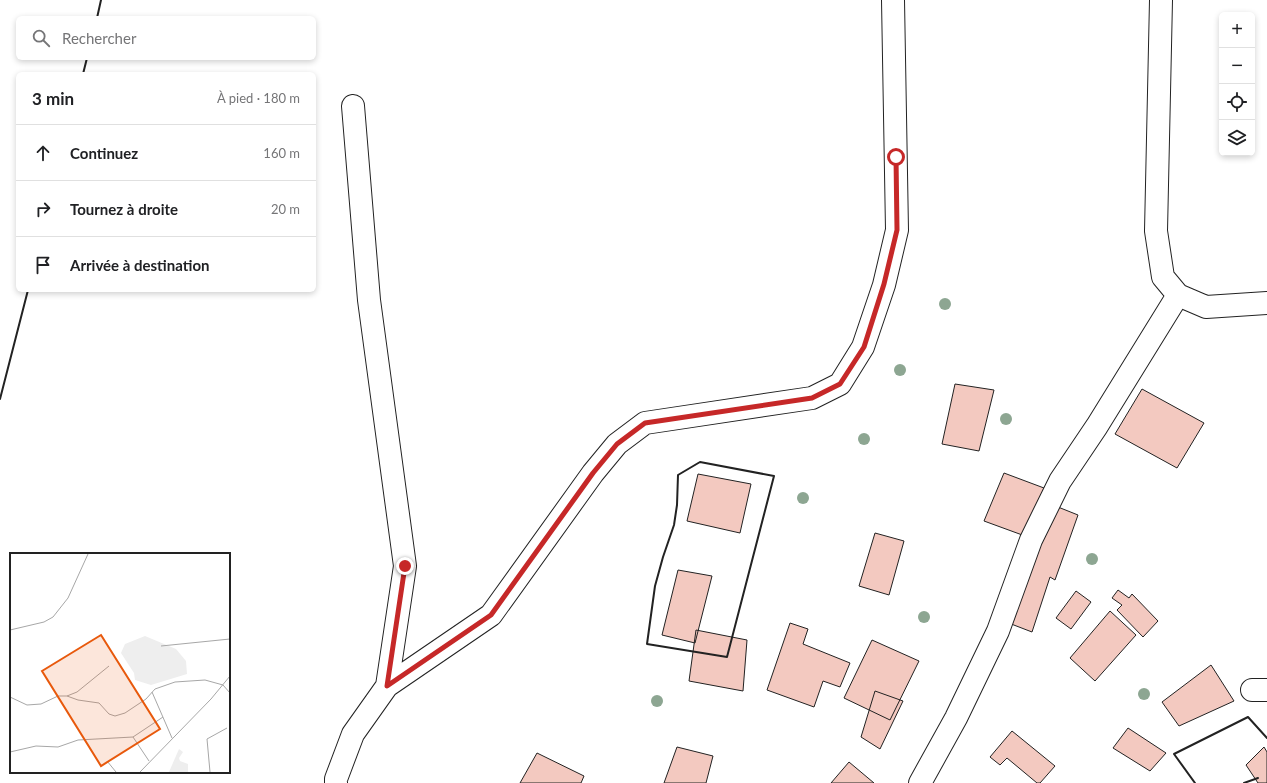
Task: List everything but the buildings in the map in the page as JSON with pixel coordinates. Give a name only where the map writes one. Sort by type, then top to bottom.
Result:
[{"type":"street","points":[[336,783],[336,779],[353,734],[387,686],[491,615],[593,473],[617,444],[645,423],[812,398],[840,384],[864,347],[884,284],[897,230],[893,0]]},
{"type":"street","points":[[1161,0],[1156,232],[1163,277],[1178,295],[1206,307],[1267,303]]},
{"type":"street","points":[[352,106],[369,300],[405,566],[387,686]]},
{"type":"street","points":[[920,783],[956,718],[998,631],[1031,540],[1060,481],[1097,426],[1178,295]]},
{"type":"wall","points":[[97,16],[101,0]]},
{"type":"wall","points":[[84,72],[86,60]]},
{"type":"wall","points":[[0,399],[27,292]]},
{"type":"wall","points":[[700,462],[774,476],[727,657],[647,644],[655,586],[674,525],[677,505],[678,475],[700,462]]},
{"type":"wall","points":[[1195,783],[1174,754],[1248,717],[1267,738]]},
{"type":"wall","points":[[1244,783],[1258,778]]},
{"type":"route","points":[[405,566],[387,686],[491,615],[593,473],[617,444],[645,423],[812,398],[840,384],[864,347],[884,284],[897,230],[896,157]]}]
